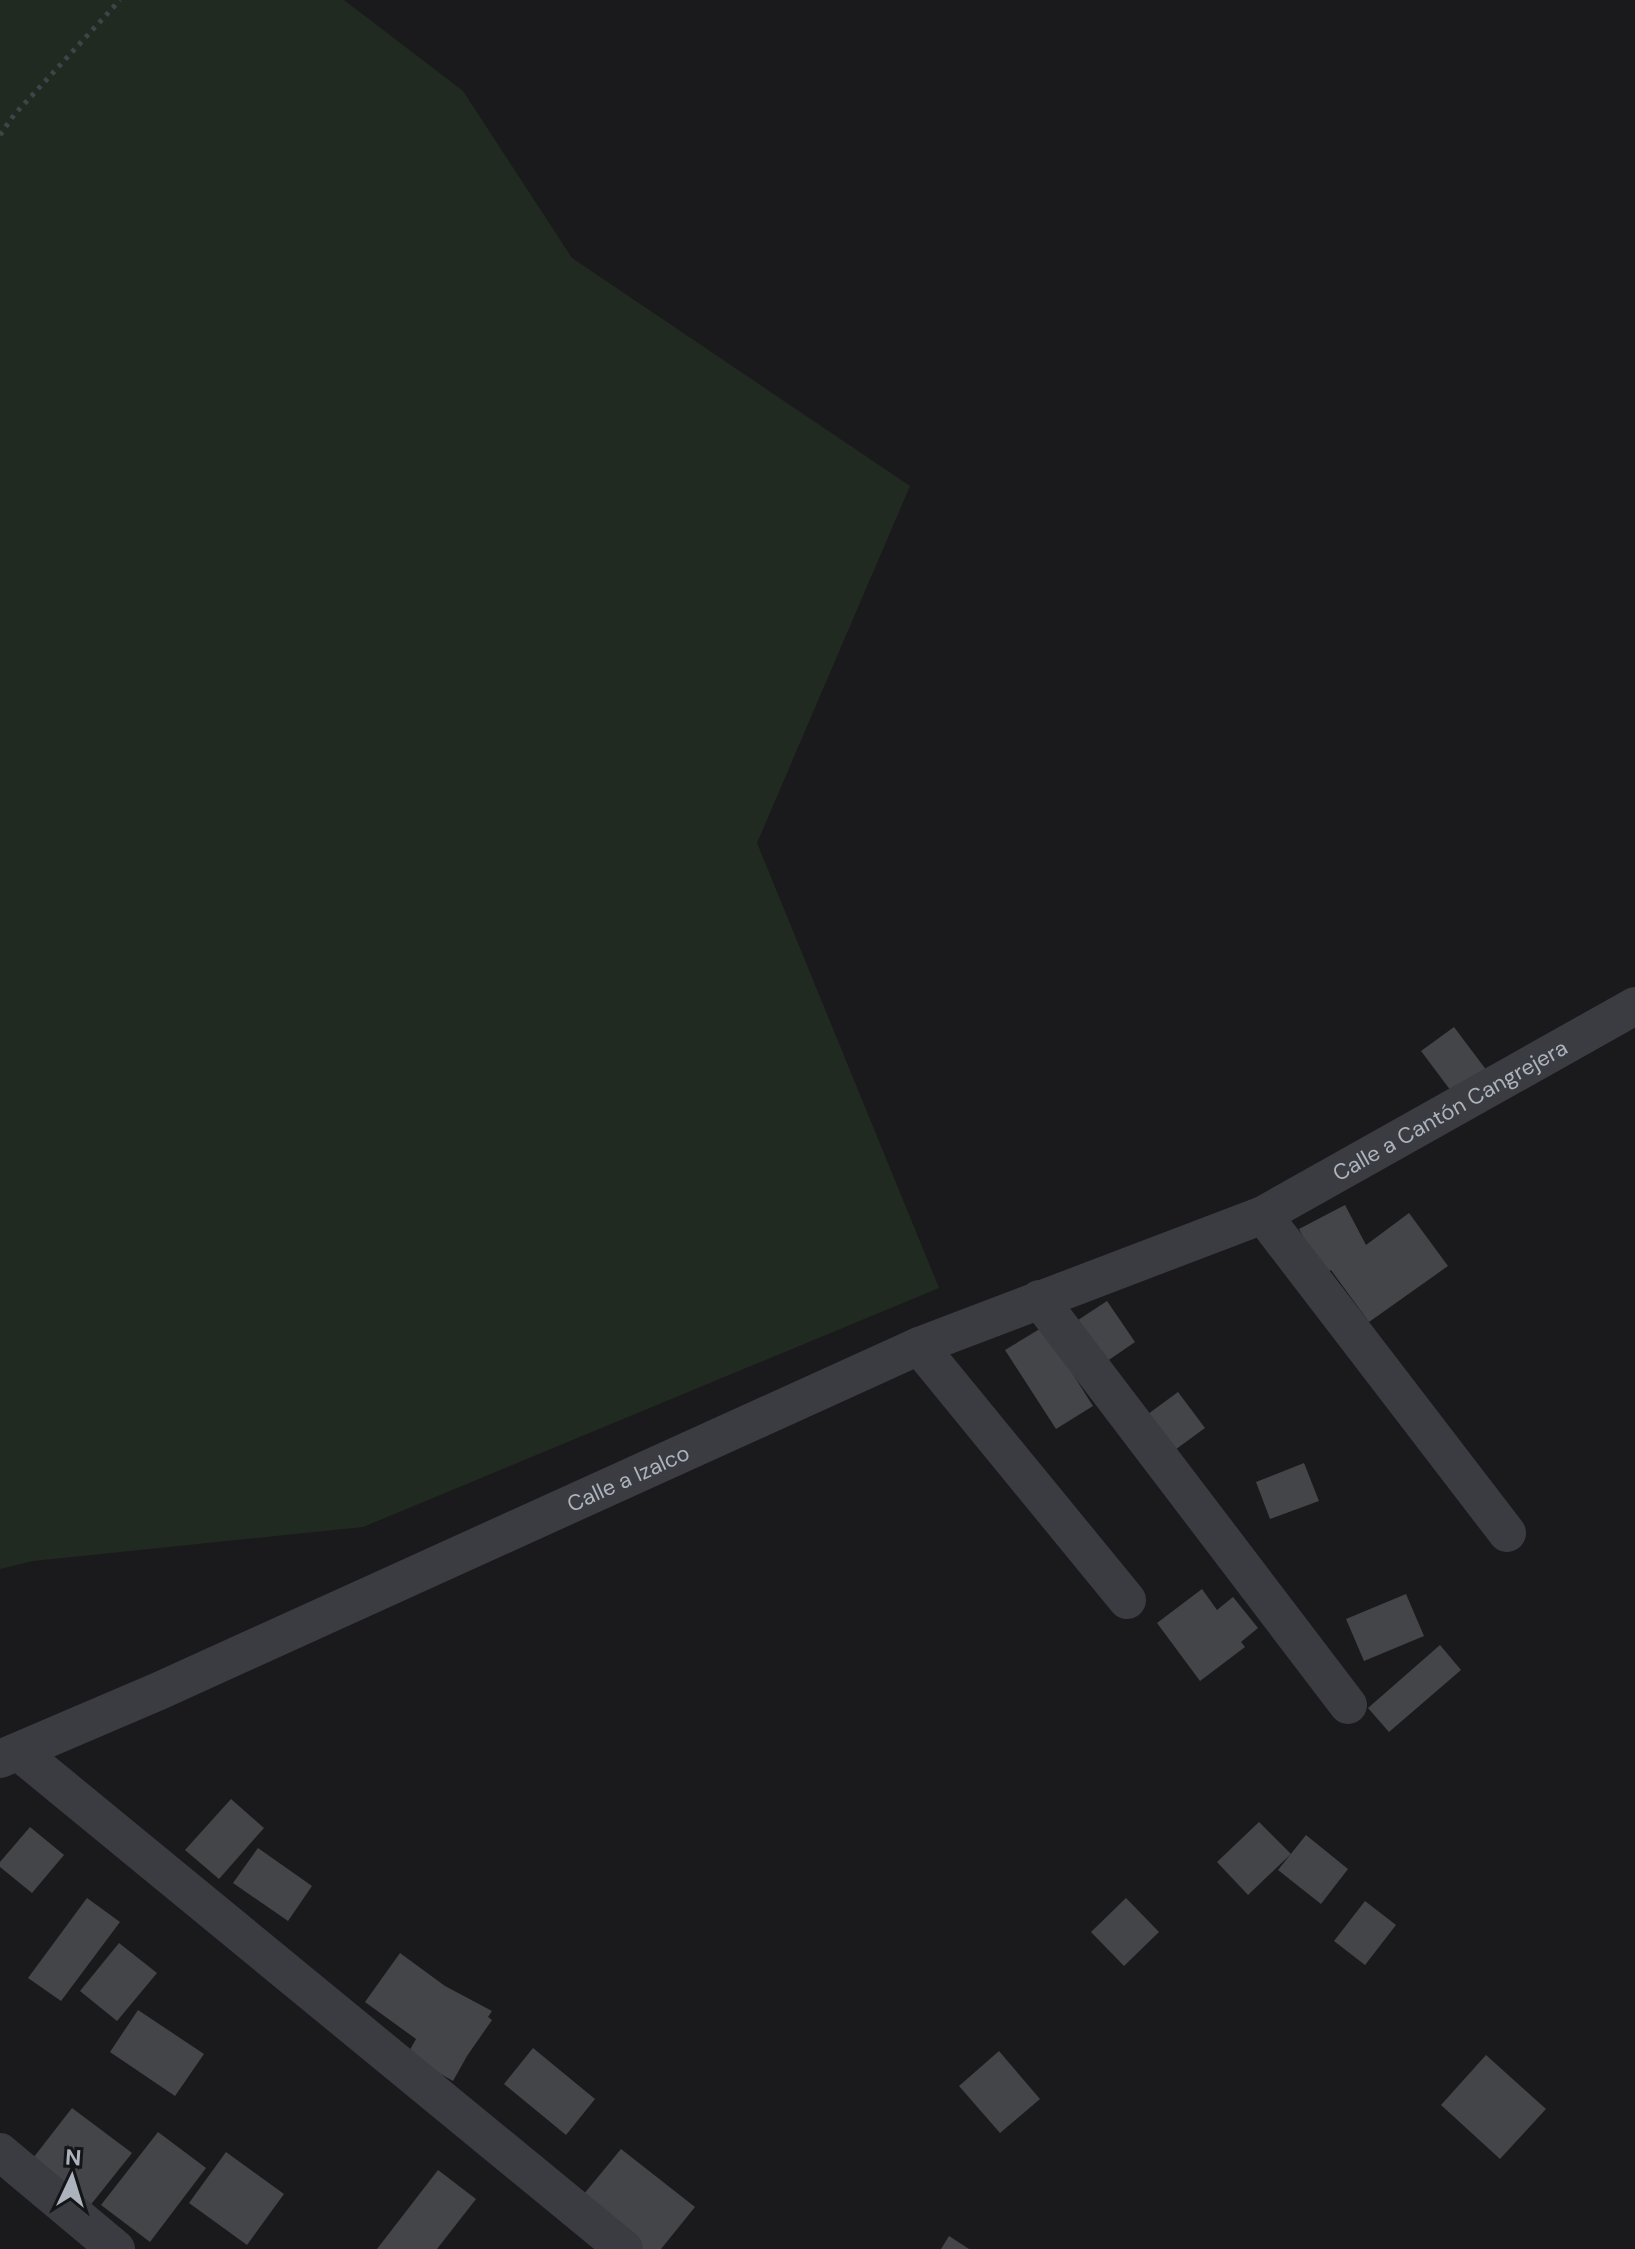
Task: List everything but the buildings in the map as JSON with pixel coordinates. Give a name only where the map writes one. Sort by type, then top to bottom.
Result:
[{"type":"street","name":"Calle a Cantón Cangrejera","points":[[1263,1215],[1635,1006]]},
{"type":"street","name":"Calle a Izalco","points":[[9,1755],[159,1691],[919,1346],[1263,1215]]},
{"type":"street","points":[[1263,1215],[1507,1533]]},
{"type":"street","points":[[1039,1299],[1348,1705]]},
{"type":"street","points":[[919,1346],[1127,1600]]},
{"type":"street","points":[[9,1755],[624,2249]]},
{"type":"street","points":[[0,2152],[116,2249]]},
{"type":"path","points":[[0,135],[14,115],[120,0]]},
{"type":"shaded area","points":[[0,0],[344,0],[463,91],[572,258],[910,486],[757,843],[939,1288],[363,1527],[33,1561],[0,1569]]}]
